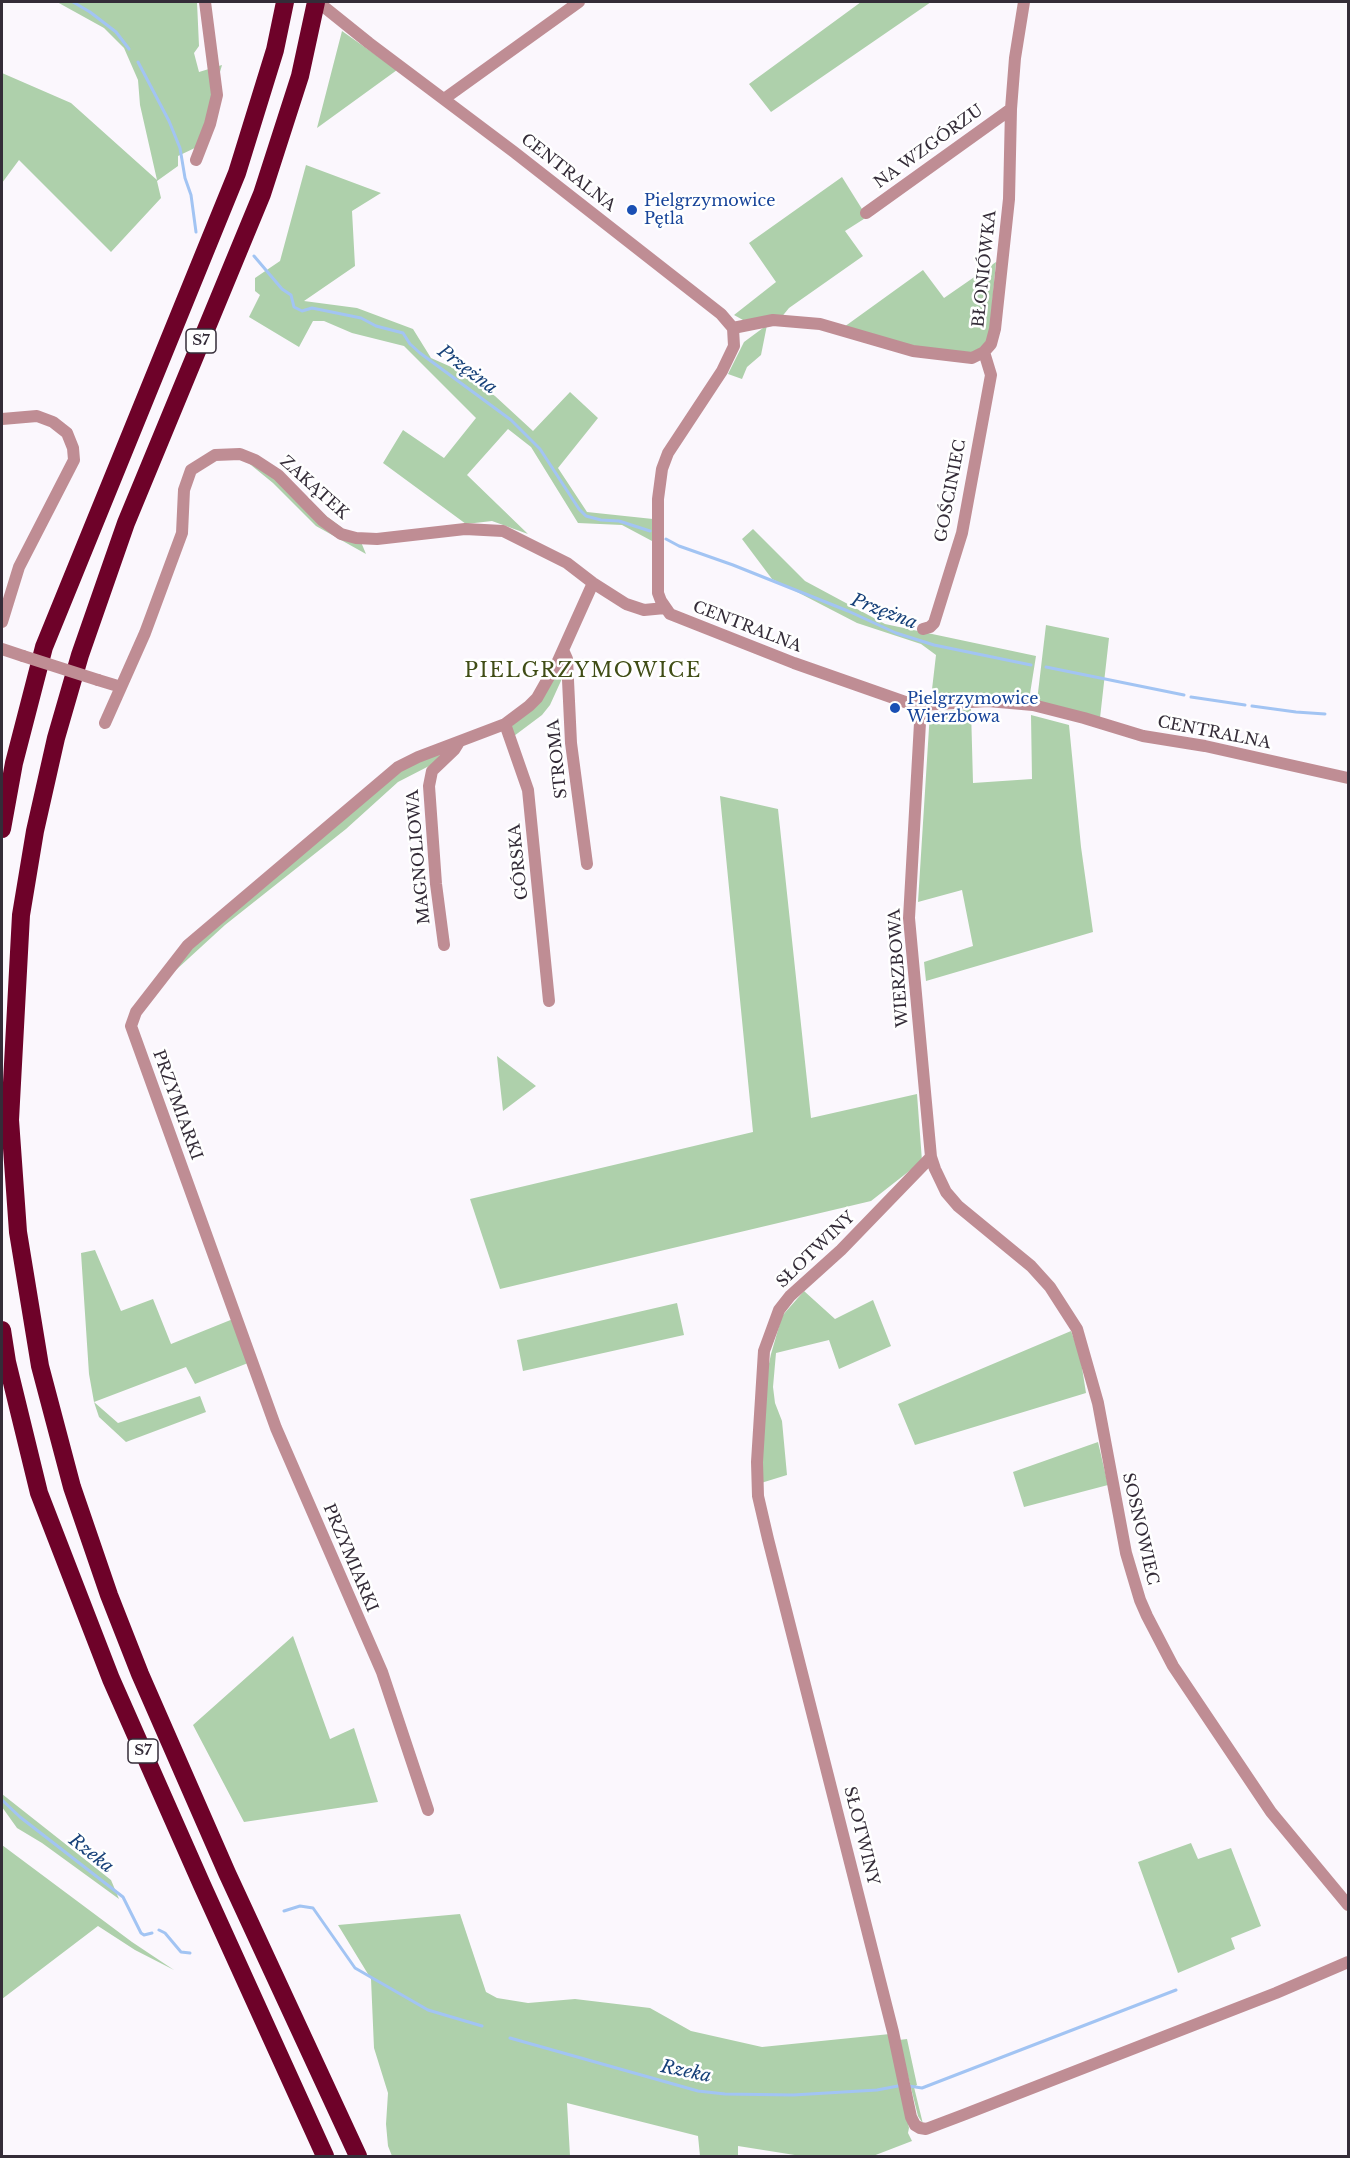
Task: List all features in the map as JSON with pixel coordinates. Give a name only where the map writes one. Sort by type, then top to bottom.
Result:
[{"type":"highway","name":"S7","points":[[2,829],[14,764],[44,647],[237,173],[275,50],[285,2]]},
{"type":"highway","name":"S7","points":[[316,4],[300,76],[262,194],[126,523],[80,655],[56,738],[34,831],[21,915],[10,1120],[18,1233],[40,1366],[72,1487],[109,1595],[140,1674],[227,1873],[358,2157]]},
{"type":"highway","name":"S7","points":[[2,1330],[39,1493],[103,1657],[202,1884],[326,2157]]},
{"type":"street","points":[[196,160],[210,124],[217,95],[206,2]]},
{"type":"street","points":[[444,99],[579,2]]},
{"type":"street","name":"BŁONIÓWKA","points":[[732,328],[773,320],[820,324],[913,351],[972,358],[984,352],[994,336],[1009,199],[1011,109],[1015,58],[1024,2]]},
{"type":"street","name":"CENTRALNA","points":[[316,4],[444,99],[721,314],[732,328]]},
{"type":"street","name":"NA WZGÓRZU","points":[[866,213],[1011,109]]},
{"type":"street","points":[[665,608],[658,593],[658,499],[662,469],[668,453],[722,371],[734,346],[735,336],[732,328]]},
{"type":"street","name":"GOŚCINIEC","points":[[923,629],[930,627],[934,622],[962,533],[990,375],[984,352]]},
{"type":"street","points":[[2,419],[36,416],[53,422],[67,433],[73,448],[74,460],[19,567],[2,622]]},
{"type":"street","name":"ZAKĄTEK","points":[[105,723],[144,633],[182,533],[184,490],[191,470],[215,454],[240,454],[255,460],[278,475],[323,520],[341,534],[356,538],[377,539],[465,529],[503,531],[567,563],[626,604],[644,609],[665,608]]},
{"type":"street","name":"PRZYMIARKI","points":[[428,1810],[382,1672],[276,1428],[131,1026],[136,1012],[188,945],[398,767],[417,757],[505,724],[537,698],[563,650],[593,583]]},
{"type":"street","name":"CENTRALNA","points":[[665,608],[677,618],[888,697],[921,705],[988,702],[1033,705],[1143,736],[1205,746],[1348,778]]},
{"type":"street","points":[[2,649],[121,687]]},
{"type":"street","name":"STROMA","points":[[563,650],[567,659],[571,743],[587,864]]},
{"type":"street","name":"WIERZBOWA","points":[[921,705],[909,918],[931,1157]]},
{"type":"street","name":"GÓRSKA","points":[[505,724],[528,790],[549,1001]]},
{"type":"street","name":"MAGNOLIOWA","points":[[444,945],[436,884],[429,778],[432,771],[460,741]]},
{"type":"street","name":"SOSNOWIEC","points":[[931,1157],[942,1185],[951,1198],[968,1216],[1031,1266],[1050,1287],[1077,1329],[1098,1403],[1126,1553],[1146,1616],[1173,1666],[1271,1812],[1348,1905]]},
{"type":"street","name":"SŁOTWINY","points":[[931,1157],[841,1250],[790,1296],[779,1310],[764,1351],[757,1462],[759,1496],[768,1539],[893,2032],[911,2117],[915,2125],[926,2128],[963,2115],[1348,1962]]},
{"type":"green space","points":[[57,2],[197,2],[199,46],[194,53],[199,72],[222,65],[199,146],[178,156],[178,166],[157,181],[161,198],[111,252],[19,160],[2,183],[2,73],[71,103],[157,180],[140,105],[138,80],[124,48],[104,28]]},
{"type":"green space","points":[[861,2],[931,2],[771,112],[749,84]]},
{"type":"green space","points":[[342,31],[397,70],[317,128]]},
{"type":"green space","points":[[306,165],[381,193],[352,211],[355,266],[304,301],[357,308],[413,329],[431,358],[458,370],[495,396],[533,431],[570,392],[598,418],[558,468],[587,512],[653,519],[652,541],[622,525],[578,523],[531,447],[508,429],[467,475],[528,534],[492,521],[466,524],[383,463],[403,430],[444,458],[476,418],[404,346],[352,333],[324,321],[313,321],[299,347],[249,317],[260,295],[255,291],[255,278],[280,261]]},
{"type":"green space","points":[[842,177],[867,217],[845,231],[863,256],[789,308],[780,319],[743,320],[734,315],[776,282],[749,243]]},
{"type":"green space","points":[[996,262],[989,340],[974,354],[920,349],[844,327],[923,270],[944,298]]},
{"type":"green space","points":[[767,325],[761,355],[747,367],[742,379],[728,374],[744,342]]},
{"type":"green space","points":[[246,461],[277,479],[361,542],[366,554],[316,526],[273,483]]},
{"type":"green space","points":[[753,529],[805,581],[885,624],[1036,656],[1029,700],[931,698],[936,655],[921,644],[857,623],[772,579],[742,539]]},
{"type":"green space","points":[[1046,625],[1109,638],[1100,718],[1037,701]]},
{"type":"green space","points":[[563,661],[565,672],[550,705],[542,715],[514,736],[511,727]]},
{"type":"green space","points":[[971,709],[973,783],[1032,779],[1031,715],[1069,725],[1081,847],[1093,932],[926,981],[924,962],[973,946],[962,890],[918,902],[930,712]]},
{"type":"green space","points":[[454,746],[431,765],[398,782],[346,829],[225,925],[165,980],[195,944],[400,770]]},
{"type":"green space","points":[[720,796],[778,809],[811,1118],[917,1094],[922,1161],[871,1201],[500,1289],[470,1199],[753,1132]]},
{"type":"green space","points":[[497,1056],[536,1086],[503,1111],[499,1075]]},
{"type":"green space","points":[[95,1250],[121,1311],[153,1299],[171,1344],[233,1319],[248,1363],[195,1384],[186,1367],[94,1402],[89,1374],[81,1253]]},
{"type":"green space","points":[[804,1291],[835,1319],[873,1300],[891,1346],[839,1369],[829,1340],[776,1353],[773,1387],[775,1403],[782,1421],[787,1475],[761,1483],[764,1388],[771,1354],[782,1316]]},
{"type":"green space","points":[[677,1303],[684,1335],[523,1371],[517,1340]]},
{"type":"green space","points":[[1071,1331],[1080,1355],[1086,1393],[915,1445],[898,1404]]},
{"type":"green space","points":[[200,1396],[206,1412],[126,1442],[99,1417],[94,1402],[118,1423]]},
{"type":"green space","points":[[1098,1442],[1108,1485],[1024,1507],[1013,1472]]},
{"type":"green space","points":[[293,1636],[330,1739],[354,1728],[378,1802],[244,1822],[193,1725]]},
{"type":"green space","points":[[2,1794],[111,1880],[119,1899],[42,1843],[17,1828],[2,1807]]},
{"type":"green space","points":[[1191,1843],[1198,1859],[1231,1848],[1261,1926],[1231,1938],[1235,1949],[1178,1973],[1138,1862]]},
{"type":"green space","points":[[2,1845],[132,1942],[174,1970],[135,1950],[98,1926],[2,1999]]},
{"type":"green space","points":[[460,1914],[486,1992],[497,1998],[528,2003],[575,1999],[650,2008],[691,2031],[762,2047],[890,2034],[909,2128],[908,2133],[912,2141],[873,2156],[801,2156],[738,2146],[738,2156],[700,2156],[698,2136],[567,2103],[570,2156],[392,2156],[388,2146],[386,2124],[388,2093],[374,2048],[371,1979],[338,1925]]},
{"type":"green space","points":[[907,2039],[917,2085],[914,2087],[923,2124],[918,2116],[899,2040]]},
{"type":"waterway","name":"Przężna","points":[[73,2],[116,32],[129,49]]},
{"type":"waterway","name":"Przężna","points":[[138,62],[169,121],[180,148],[185,178],[191,195],[196,232]]},
{"type":"waterway","name":"Przężna","points":[[254,256],[282,289],[291,295],[294,307],[302,311],[312,308],[361,318],[376,326],[403,333],[420,353],[511,420],[540,449],[579,509],[586,516],[619,521],[650,531]]},
{"type":"waterway","name":"Przężna","points":[[666,539],[848,611],[896,633],[934,645],[1031,665]]},
{"type":"waterway","name":"Przężna","points":[[1046,667],[1184,695]]},
{"type":"waterway","name":"Przężna","points":[[1191,697],[1245,705]]},
{"type":"waterway","name":"Przężna","points":[[1252,706],[1325,714]]},
{"type":"waterway","name":"Rzeka","points":[[2,1800],[20,1817],[123,1897],[141,1933],[144,1935],[152,1933]]},
{"type":"waterway","name":"Rzeka","points":[[284,1911],[300,1906],[313,1908],[355,1968],[428,2010],[482,2026]]},
{"type":"waterway","name":"Rzeka","points":[[159,1930],[165,1933],[181,1952],[190,1953]]},
{"type":"waterway","name":"Rzeka","points":[[909,2086],[922,2088],[1176,1990]]},
{"type":"waterway","name":"Rzeka","points":[[510,2038],[698,2091],[725,2094],[793,2095],[877,2090],[898,2086]]},
{"type":"place","name":"Pielgrzymowice Pętla","points":[[632,210]]},
{"type":"place","name":"Pielgrzymowice Wierzbowa","points":[[895,708]]},
{"type":"district","name":"PIELGRZYMOWICE","points":[[583,671]]}]
